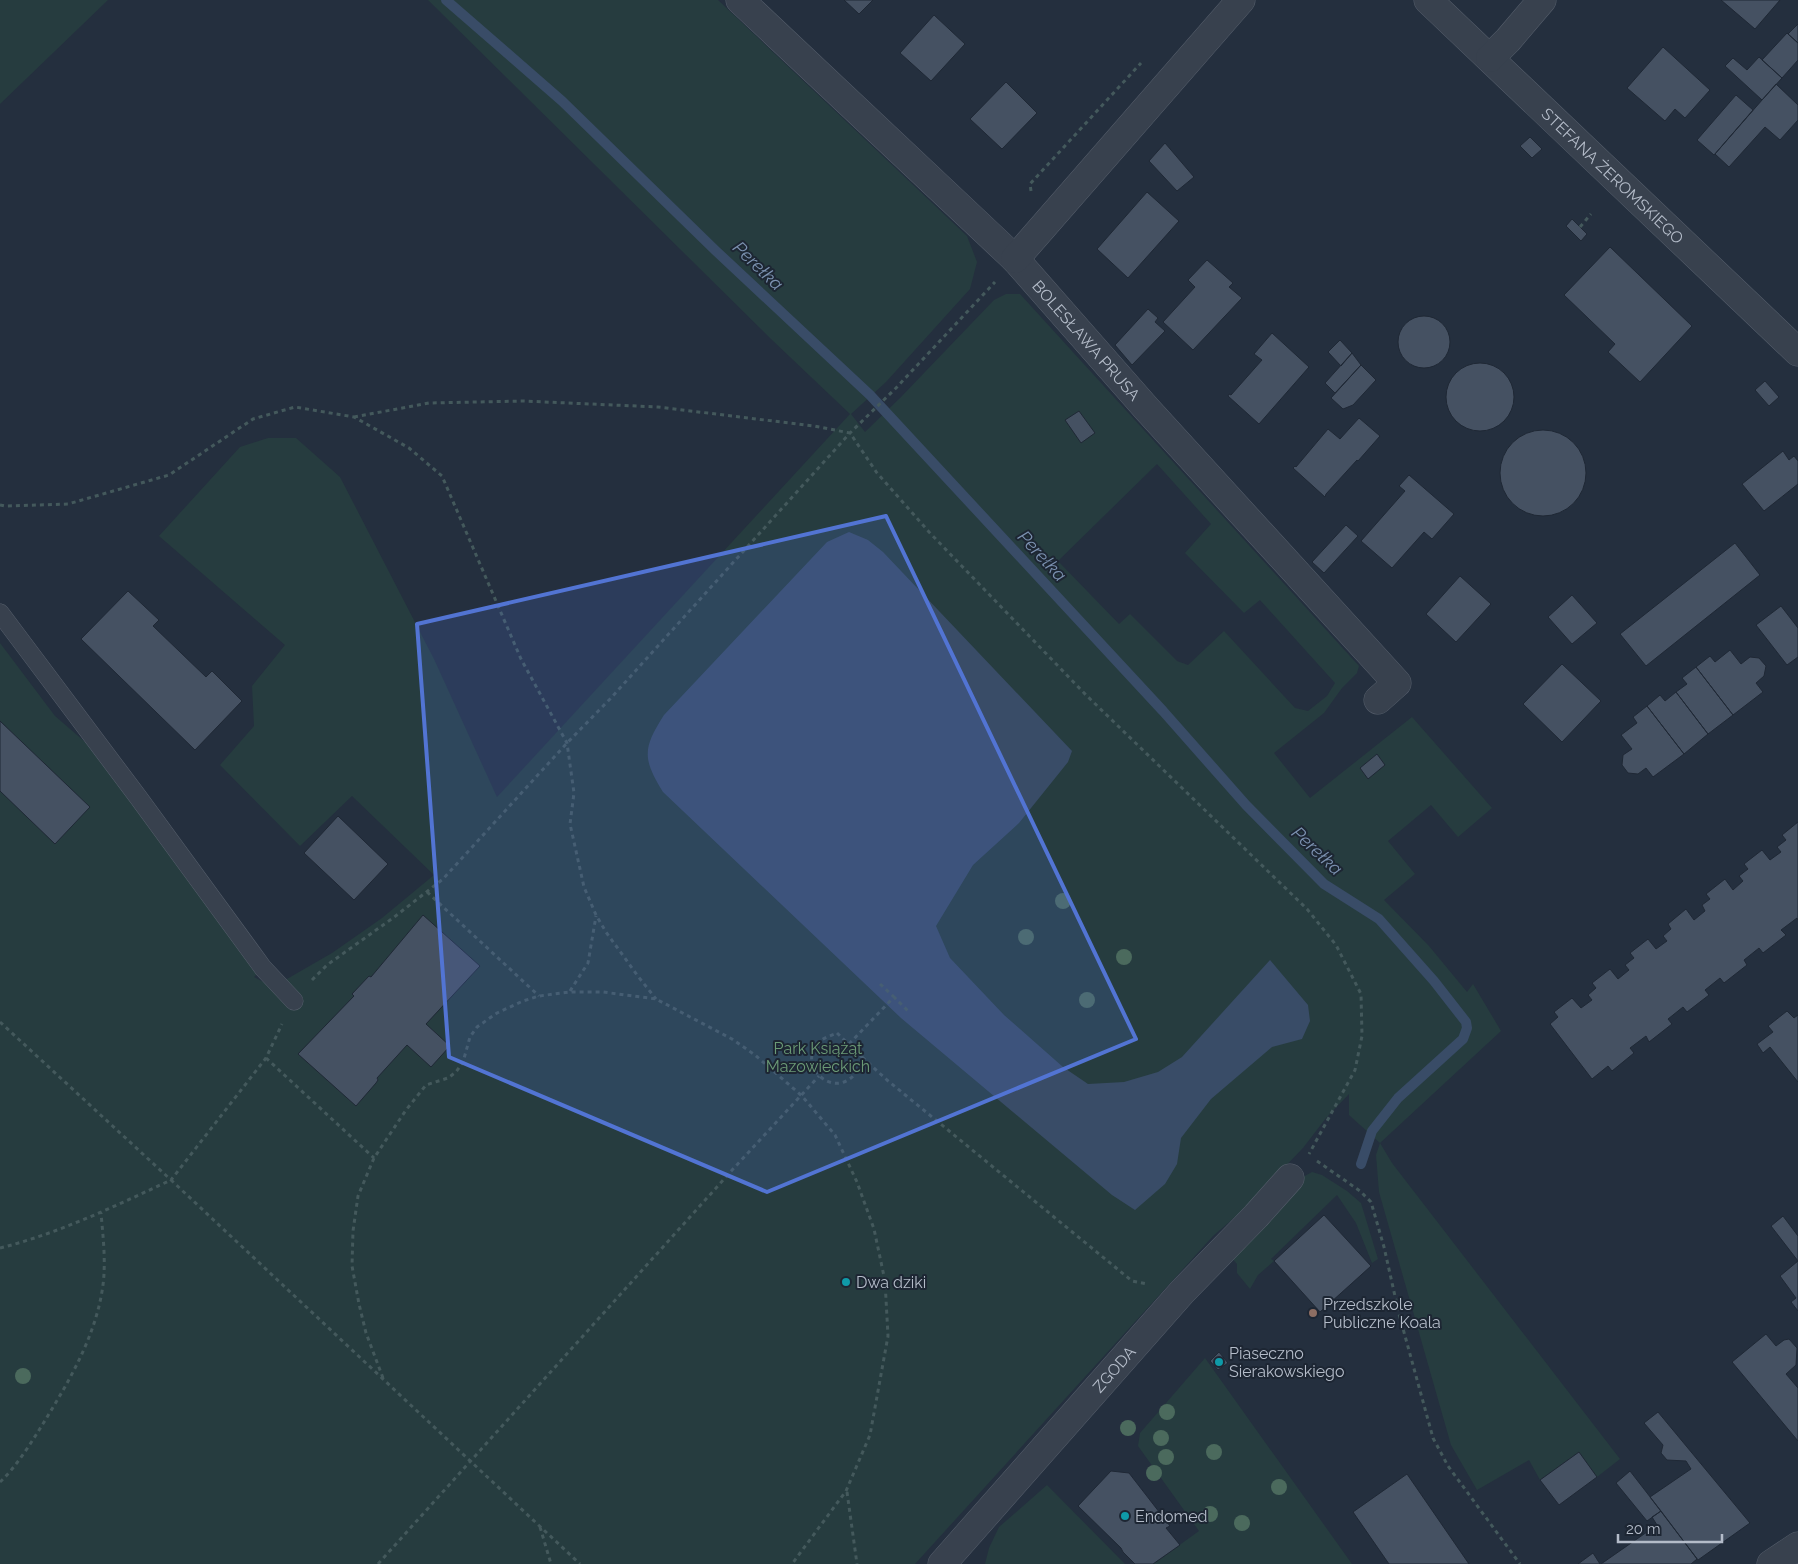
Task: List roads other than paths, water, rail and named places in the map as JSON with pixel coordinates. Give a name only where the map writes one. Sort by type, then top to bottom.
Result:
[{"type":"street","name":"BOLESŁAWA PRUSA","points":[[740,0],[1016,260],[1146,408],[1397,683],[1378,700]]},
{"type":"street","points":[[1016,260],[1241,0]]},
{"type":"street","name":"STEFANA ŻEROMSKIEGO","points":[[1428,0],[1798,352]]},
{"type":"street","points":[[1490,58],[1542,0]]},
{"type":"street","name":"ZGODA","points":[[942,1564],[1187,1286],[1256,1216],[1290,1178]]},
{"type":"street","points":[[1771,1564],[1798,1546]]},
{"type":"lane","points":[[0,613],[264,968],[294,1001]]},
{"type":"water","points":[[849,532],[868,540],[883,552],[1072,751],[1068,762],[1019,823],[973,865],[936,926],[950,958],[1004,1015],[1063,1067],[1088,1084],[1124,1082],[1158,1072],[1182,1057],[1270,960],[1308,1005],[1310,1021],[1302,1039],[1272,1047],[1211,1099],[1181,1138],[1177,1164],[1165,1184],[1135,1210],[1112,1195],[901,1018],[663,792],[651,770],[648,753],[649,745],[664,715],[827,542]]},
{"type":"waterway","name":"Perełka","points":[[446,0],[562,101],[716,251],[870,395],[1163,711],[1246,805],[1324,884],[1379,919],[1434,981],[1466,1022],[1467,1028],[1463,1039],[1398,1098],[1372,1131],[1361,1164]]},
{"type":"place","name":"Dwa dziki","points":[[846,1282]]},
{"type":"place","name":"Przedszkole Publiczne Koala","points":[[1313,1313]]},
{"type":"place","name":"Piaseczno Sierakowskiego","points":[[1219,1362]]},
{"type":"place","name":"Endomed","points":[[1125,1516]]},
{"type":"park label","name":"Park Książąt Mazowieckich","points":[[818,1057]]}]
